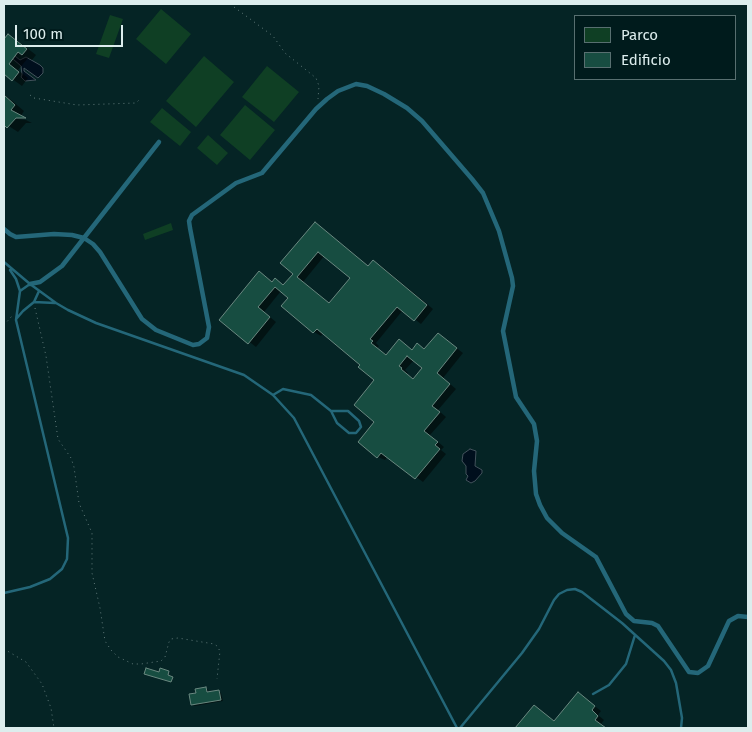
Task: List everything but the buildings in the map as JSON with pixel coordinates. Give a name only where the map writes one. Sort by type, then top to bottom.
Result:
[{"type":"street","points":[[4,229],[16,237],[54,234],[84,238],[94,244],[100,252],[142,319],[156,330],[192,345],[199,344],[207,338],[209,327],[190,228],[189,220],[192,215],[236,183],[262,173],[316,109],[327,99],[356,84],[368,86],[384,94],[407,108],[422,121],[483,193],[499,231],[512,278],[512,297],[503,331],[516,397],[531,418],[536,431],[534,471],[536,494],[540,505],[554,526],[596,557],[626,614],[634,621],[652,623],[658,626],[685,667],[692,673],[698,673],[708,666],[729,621],[738,616],[748,617]]},
{"type":"street","points":[[30,284],[40,282],[62,266],[159,142]]},
{"type":"lane","points":[[4,262],[16,279],[20,291],[16,320],[68,538],[67,558],[62,569],[50,579],[30,587],[4,593]]},
{"type":"lane","points":[[9,268],[56,303],[96,323],[244,375],[273,395],[294,418],[459,728],[522,653],[539,629],[554,600],[566,590],[582,592],[664,661],[676,683],[682,718],[681,728]]},
{"type":"lane","points":[[20,291],[30,284]]},
{"type":"lane","points":[[16,320],[34,302],[39,291]]},
{"type":"lane","points":[[34,302],[56,303]]},
{"type":"lane","points":[[273,395],[283,389],[311,395],[331,411],[337,423],[349,434],[356,433],[361,427],[359,421],[348,412],[331,411]]},
{"type":"lane","points":[[593,694],[609,685],[626,664],[635,635]]},
{"type":"path","points":[[230,4],[273,36],[285,53],[316,78],[319,94],[316,109]]},
{"type":"path","points":[[30,95],[34,98],[78,105],[136,103],[139,100]]},
{"type":"path","points":[[34,302],[46,356],[58,439],[71,458],[79,503],[92,533],[92,573],[105,641],[118,658],[133,664],[161,660],[165,657],[171,639],[178,638],[214,644],[220,651],[217,679]]},
{"type":"path","points":[[4,325],[17,310]]},
{"type":"path","points":[[4,649],[26,662],[42,684],[51,708],[54,728]]},
{"type":"green space","points":[[161,9],[191,34],[166,64],[136,39]]},
{"type":"green space","points":[[110,15],[123,19],[109,58],[96,54]]},
{"type":"green space","points":[[204,56],[234,82],[196,127],[166,101]]},
{"type":"green space","points":[[267,66],[299,92],[274,122],[242,97]]},
{"type":"green space","points":[[245,105],[275,130],[250,160],[220,135]]},
{"type":"green space","points":[[162,108],[191,132],[180,146],[150,122]]},
{"type":"green space","points":[[208,135],[228,153],[217,165],[197,148]]},
{"type":"green space","points":[[171,223],[173,230],[145,240],[143,234]]},
{"type":"water","points":[[15,56],[20,60],[26,57],[40,65],[43,68],[43,73],[38,78],[24,68],[24,71],[36,80],[25,81],[21,77],[21,66],[13,59]]},
{"type":"water","points":[[470,449],[476,451],[475,466],[482,470],[482,473],[471,483],[466,480],[468,476],[466,474],[466,466],[462,461],[463,454]]}]
